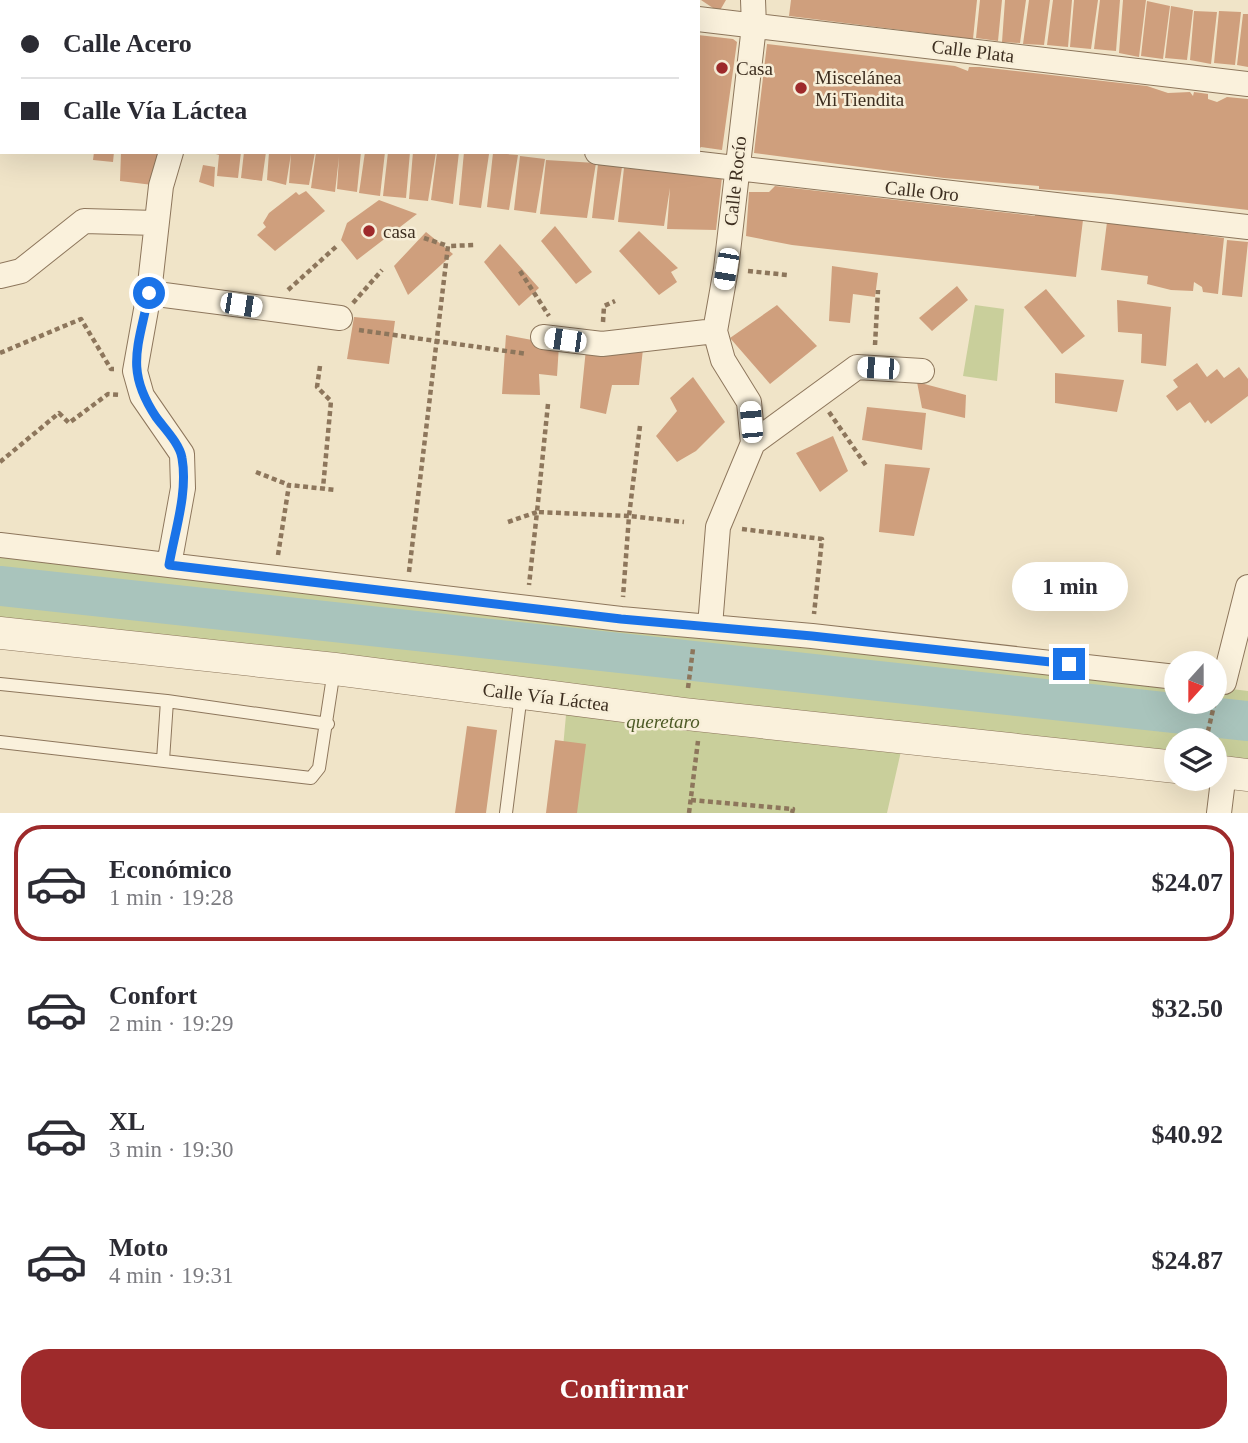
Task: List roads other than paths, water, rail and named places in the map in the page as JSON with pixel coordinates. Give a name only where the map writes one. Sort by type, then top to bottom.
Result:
[{"type":"street","name":"Calle Rocío","points":[[753,0],[754,26],[726,269],[715,331],[723,360],[749,402],[753,443]]},
{"type":"street","name":"Calle Plata","points":[[700,19],[1248,84]]},
{"type":"street","points":[[169,565],[183,488],[181,454],[142,396],[135,371],[149,293],[156,223],[171,154]]},
{"type":"street","name":"Calle Oro","points":[[612,154],[1248,227]]},
{"type":"street","points":[[0,276],[21,271],[84,221],[156,223]]},
{"type":"street","points":[[149,293],[340,318]]},
{"type":"street","points":[[554,338],[602,344],[715,331]]},
{"type":"street","points":[[710,626],[718,527],[753,443],[857,367],[922,371]]},
{"type":"street","points":[[0,545],[621,619],[812,636],[1164,676]]},
{"type":"street","points":[[1229,683],[1248,587]]},
{"type":"street","name":"Calle Vía Láctea","points":[[0,634],[334,669],[701,715],[1164,765]]},
{"type":"street","points":[[1219,813],[1229,773]]},
{"type":"lane","points":[[0,742],[311,778],[319,768],[328,724],[334,669]]},
{"type":"lane","points":[[0,684],[167,701],[328,724]]},
{"type":"lane","points":[[506,813],[521,694]]},
{"type":"lane","points":[[163,760],[167,701]]},
{"type":"waterway","points":[[0,586],[1248,721]]},
{"type":"place","name":"Casa","points":[[722,68]]},
{"type":"place","name":"Miscelánea Mi Tiendita","points":[[801,88]]},
{"type":"place","name":"casa","points":[[369,231]]},
{"type":"park label","name":"queretaro","points":[[663,721]]}]
